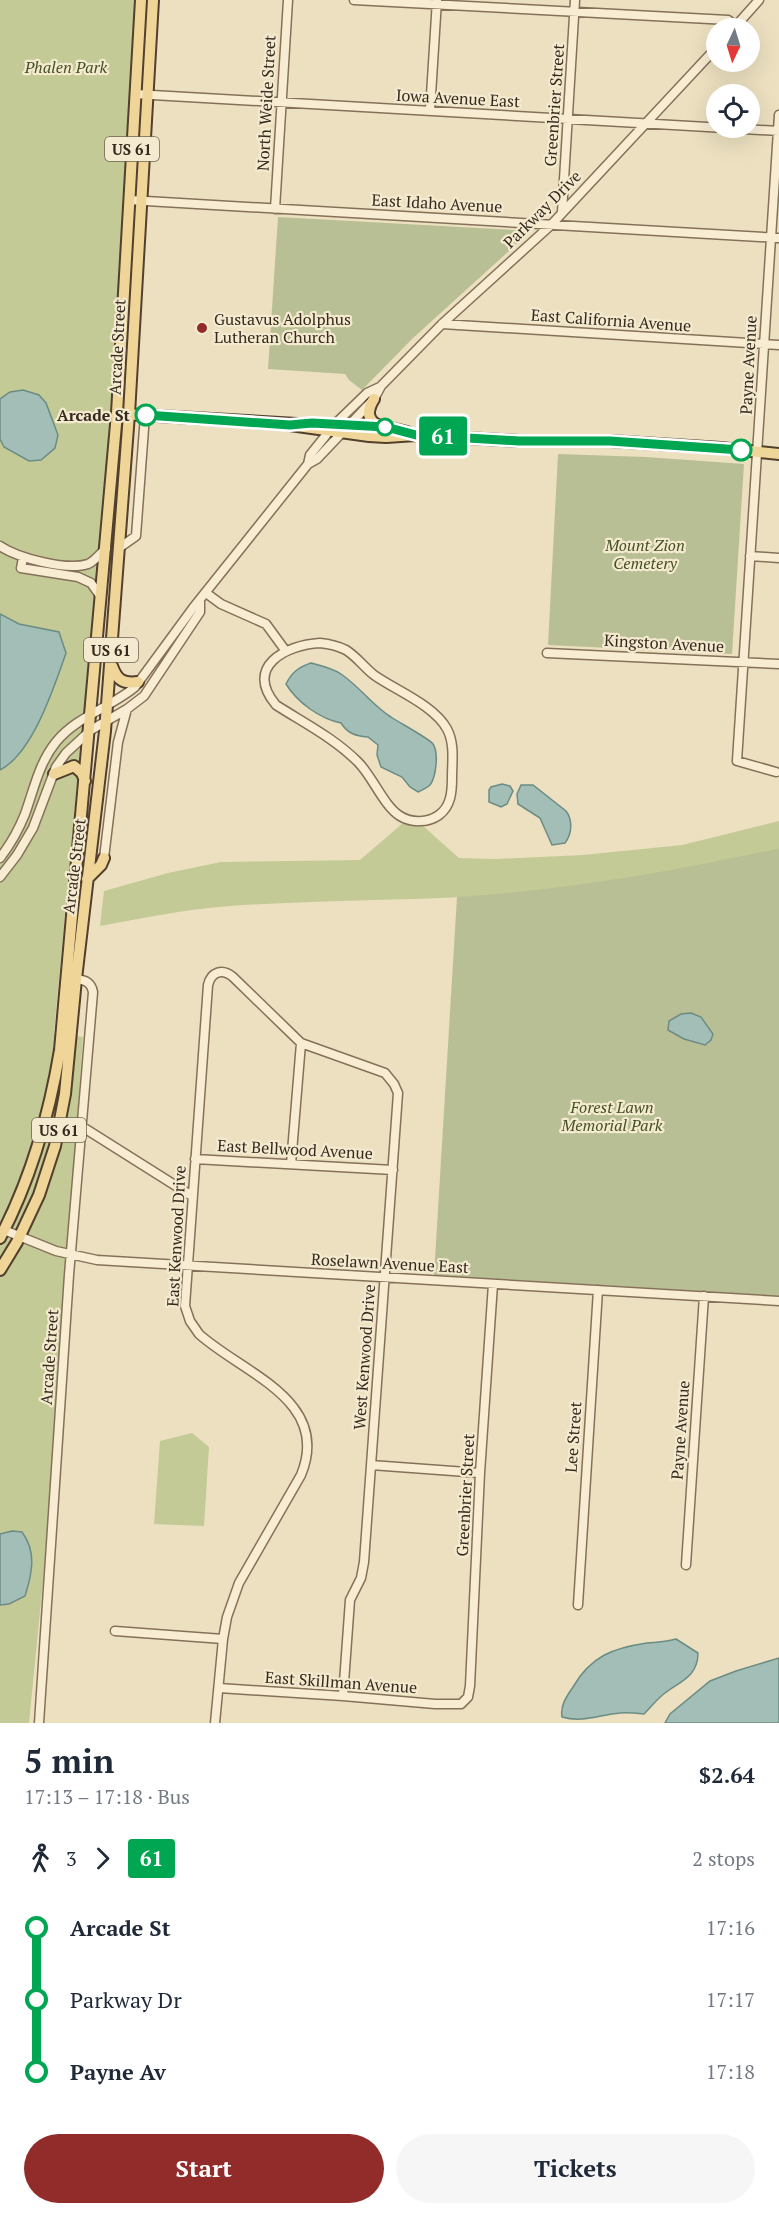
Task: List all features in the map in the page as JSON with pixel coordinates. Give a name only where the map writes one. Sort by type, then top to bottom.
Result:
[{"type":"main road","name":"Arcade Street","points":[[83,885],[86,783],[117,414],[141,0]]},
{"type":"main road","name":"Arcade Street","points":[[71,979],[105,722],[129,414],[153,0]]},
{"type":"main road","points":[[374,399],[368,410],[369,418],[375,424],[416,435]]},
{"type":"main road","points":[[117,414],[338,428],[386,427]]},
{"type":"main road","points":[[338,428],[386,437],[416,435],[519,441],[620,442],[779,454]]},
{"type":"main road","points":[[110,662],[116,677],[122,682],[138,682]]},
{"type":"main road","points":[[54,774],[74,766],[82,773],[86,783]]},
{"type":"main road","points":[[83,885],[101,865],[104,858]]},
{"type":"main road","name":"US 61","points":[[2,1234],[30,1170],[48,1111],[71,979]]},
{"type":"main road","name":"US 61","points":[[0,1270],[20,1236],[43,1185],[60,1126],[65,1094],[71,979]]},
{"type":"street","name":"North Weide Street","points":[[275,209],[288,0]]},
{"type":"street","points":[[354,0],[437,2],[574,13],[706,19]]},
{"type":"street","name":"Greenbrier Street","points":[[562,212],[575,0]]},
{"type":"street","points":[[743,18],[759,0]]},
{"type":"street","points":[[430,111],[437,2]]},
{"type":"street","name":"Parkway Drive","points":[[0,858],[24,816],[48,753],[58,739],[75,725],[123,697],[138,682],[193,608],[308,464],[310,455],[338,428],[374,399],[381,386],[442,324],[551,225],[706,59]]},
{"type":"street","name":"Iowa Avenue East","points":[[135,94],[778,131]]},
{"type":"street","name":"Payne Avenue","points":[[776,772],[737,761],[764,345],[775,238],[779,115]]},
{"type":"street","name":"East Idaho Avenue","points":[[129,200],[775,238]]},
{"type":"street","name":"East California Avenue","points":[[442,324],[779,345]]},
{"type":"street","name":"Parkway Drive","points":[[338,428],[367,393],[381,386]]},
{"type":"street","points":[[119,548],[136,536],[145,415]]},
{"type":"street","points":[[0,546],[23,558],[70,565],[89,563],[106,547]]},
{"type":"street","points":[[750,556],[779,558]]},
{"type":"street","points":[[23,558],[21,568],[69,576],[91,584],[102,599]]},
{"type":"street","points":[[55,574],[56,563]]},
{"type":"street","points":[[69,576],[70,565]]},
{"type":"street","points":[[206,593],[221,604],[266,624],[285,650]]},
{"type":"street","name":"Parkway Drive","points":[[0,877],[17,855],[33,828],[54,774],[66,753],[90,730],[127,709],[144,696],[200,612],[200,602]]},
{"type":"street","points":[[309,644],[334,645],[347,651],[374,675],[440,719],[446,728],[453,749],[451,799],[439,815],[420,822],[400,816],[366,771],[345,750],[276,705],[267,690],[266,672],[276,656],[285,650],[309,644]]},
{"type":"street","name":"Kingston Avenue","points":[[547,653],[779,664]]},
{"type":"street","points":[[104,858],[118,742],[127,709]]},
{"type":"street","name":"East Kenwood Drive","points":[[215,1723],[226,1617],[239,1583],[302,1471],[308,1441],[302,1419],[291,1402],[204,1338],[194,1328],[186,1306],[208,985],[212,976],[219,972],[229,973],[302,1043]]},
{"type":"street","name":"Arcade Street","points":[[39,1723],[71,1256],[93,992],[92,985],[86,980],[71,979]]},
{"type":"street","points":[[291,1164],[302,1043]]},
{"type":"street","name":"West Kenwood Drive","points":[[302,1043],[385,1073],[391,1079],[398,1099],[363,1570],[350,1600],[344,1696]]},
{"type":"street","points":[[81,1126],[192,1196]]},
{"type":"street","name":"East Bellwood Avenue","points":[[195,1158],[393,1170]]},
{"type":"street","name":"Roselawn Avenue East","points":[[2,1234],[20,1236],[71,1256],[97,1260],[779,1301]]},
{"type":"street","name":"Greenbrier Street","points":[[461,1704],[468,1697],[470,1686],[480,1473],[493,1284]]},
{"type":"street","name":"Lee Street","points":[[578,1605],[598,1290]]},
{"type":"street","name":"Payne Avenue","points":[[686,1565],[704,1296]]},
{"type":"street","points":[[371,1465],[480,1473]]},
{"type":"street","points":[[115,1631],[223,1638]]},
{"type":"street","name":"East Skillman Avenue","points":[[219,1688],[461,1704]]},
{"type":"green space","name":"Phalen Park","points":[[0,0],[136,0],[112,408],[54,1033],[83,1037],[47,1541],[29,1723],[0,1723],[0,770],[17,758],[66,653],[60,633],[19,624],[0,614]]},
{"type":"green space","points":[[278,217],[531,231],[412,339],[362,390],[345,374],[268,369]]},
{"type":"green space","name":"Mount Zion Cemetery","points":[[558,454],[744,464],[732,654],[548,645]]},
{"type":"green space","points":[[779,821],[779,848],[589,885],[488,896],[230,906],[100,926],[104,891],[168,873],[221,862],[360,860],[403,823],[422,825],[459,858],[495,859],[583,855],[682,845]]},
{"type":"green space","name":"Forest Lawn Memorial Park","points":[[779,848],[779,1296],[434,1275],[457,897],[538,890],[619,879]]},
{"type":"green space","points":[[192,1433],[209,1447],[204,1526],[154,1524],[160,1441]]},
{"type":"water","points":[[23,390],[39,395],[46,403],[58,435],[55,448],[41,460],[29,461],[4,447],[0,439],[0,399],[10,392]]},
{"type":"water","points":[[0,614],[19,624],[59,632],[66,653],[49,700],[32,734],[23,749],[0,770]]},
{"type":"water","points":[[311,663],[341,674],[384,712],[433,744],[436,765],[430,785],[418,792],[410,787],[402,777],[381,767],[377,755],[378,745],[368,737],[349,732],[341,723],[317,714],[296,697],[286,684],[296,670]]},
{"type":"water","points":[[502,784],[510,786],[513,791],[507,804],[501,807],[489,802],[489,790],[491,787]]},
{"type":"water","points":[[521,785],[533,785],[566,811],[571,827],[565,843],[552,845],[540,818],[518,804],[517,794]]},
{"type":"water","points":[[691,1013],[701,1017],[713,1034],[711,1040],[705,1045],[684,1039],[668,1030],[669,1021],[681,1014]]},
{"type":"water","points":[[12,1531],[22,1532],[30,1547],[32,1563],[30,1580],[25,1596],[9,1604],[0,1605],[0,1534]]},
{"type":"water","points":[[676,1639],[698,1653],[695,1667],[688,1677],[662,1695],[644,1714],[623,1713],[577,1719],[562,1717],[566,1697],[580,1676],[595,1661],[624,1648]]},
{"type":"water","points":[[779,1658],[779,1723],[665,1723],[670,1714],[710,1681]]},
{"type":"bus line","name":"61","points":[[146,415],[290,425],[312,423],[386,427],[416,435],[519,441],[610,441],[741,450]]},
{"type":"place","name":"Gustavus Adolphus Lutheran Church","points":[[202,328]]},
{"type":"place","name":"Arcade St","points":[[146,415]]}]
